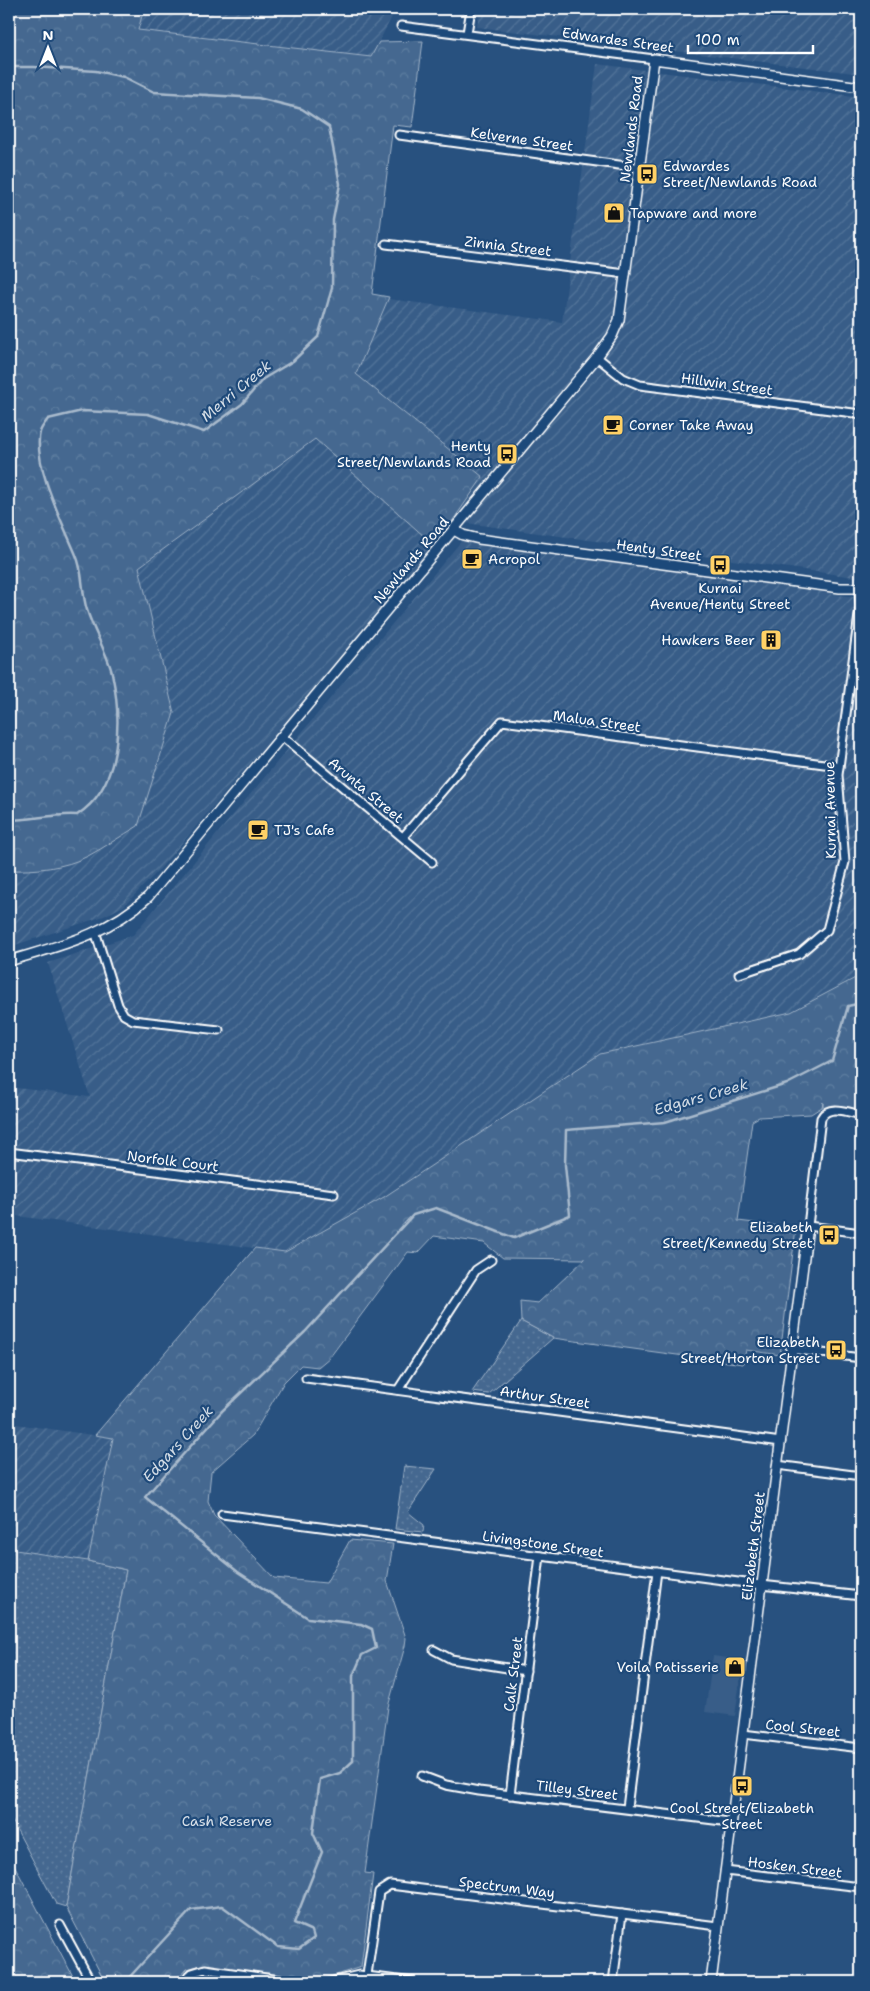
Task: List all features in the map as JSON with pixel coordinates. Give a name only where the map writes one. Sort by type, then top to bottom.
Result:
[{"type":"street","points":[[467,34],[470,9]]},
{"type":"street","name":"Edwardes Street","points":[[402,26],[861,87]]},
{"type":"street","name":"Newlands Road","points":[[9,961],[96,934],[133,911],[148,898],[598,357],[612,336],[619,320],[641,168],[654,59]]},
{"type":"street","name":"Kelverne Street","points":[[399,135],[641,168]]},
{"type":"street","name":"Zinnia Street","points":[[386,244],[626,274]]},
{"type":"street","name":"Hillwin Street","points":[[598,357],[623,378],[640,385],[861,414]]},
{"type":"street","name":"Henty Street","points":[[454,530],[464,535],[479,538],[840,588],[860,588]]},
{"type":"street","name":"Kurnai Avenue","points":[[739,974],[799,954],[827,930],[844,862],[839,766],[860,607],[860,588]]},
{"type":"street","name":"Malua Street","points":[[403,837],[502,722],[839,766]]},
{"type":"street","name":"Arunta Street","points":[[283,737],[432,862]]},
{"type":"street","points":[[96,934],[118,1005],[124,1015],[133,1020],[219,1030]]},
{"type":"street","name":"Elizabeth Street","points":[[711,1982],[730,1822],[781,1442],[790,1349],[823,1114],[832,1110],[861,1114]]},
{"type":"street","name":"Norfolk Court","points":[[9,1152],[334,1194]]},
{"type":"street","points":[[808,1226],[861,1233]]},
{"type":"street","points":[[398,1390],[476,1270],[491,1260]]},
{"type":"street","points":[[790,1349],[861,1358]]},
{"type":"street","name":"Arthur Street","points":[[306,1378],[781,1442]]},
{"type":"street","points":[[777,1465],[861,1476]]},
{"type":"street","name":"Livingstone Street","points":[[222,1514],[761,1585],[861,1596]]},
{"type":"street","name":"Calk Street","points":[[510,1795],[540,1556]]},
{"type":"street","points":[[627,1808],[657,1571]]},
{"type":"street","points":[[434,1650],[451,1659],[526,1670]]},
{"type":"street","name":"Cool Street","points":[[743,1734],[861,1748]]},
{"type":"street","name":"Tilley Street","points":[[422,1776],[446,1785],[510,1795],[730,1822]]},
{"type":"street","name":"Hosken Street","points":[[725,1871],[861,1887]]},
{"type":"street","name":"Spectrum Way","points":[[367,1975],[379,1892],[385,1886],[718,1926]]},
{"type":"street","points":[[613,1982],[622,1914]]},
{"type":"street","points":[[60,1925],[90,1980]]},
{"type":"street","points":[[182,1982],[192,1973],[205,1970],[294,1982]]},
{"type":"street","points":[[330,1982],[350,1976],[367,1975],[413,1982]]},
{"type":"shaded area","points":[[144,9],[396,9],[371,57],[138,30]]},
{"type":"shaded area","points":[[406,9],[460,9],[459,15]]},
{"type":"shaded area","points":[[480,9],[861,9],[861,20],[854,73],[477,27]]},
{"type":"shaded area","points":[[597,64],[861,97],[861,578],[452,521],[482,477],[356,374],[388,299],[562,322]]},
{"type":"shaded area","points":[[315,439],[435,546],[160,869],[124,906],[104,916],[9,947],[9,870],[23,870],[174,713],[139,567]]},
{"type":"shaded area","points":[[463,539],[861,598],[861,975],[791,1012],[600,1054],[384,1197],[285,1252],[9,1215],[9,1087],[90,1097],[48,963],[133,935]]},
{"type":"shaded area","points":[[9,1423],[113,1438],[88,1561],[9,1549]]},
{"type":"shaded area","points":[[713,1656],[743,1660],[735,1716],[705,1712]]},
{"type":"green space","points":[[9,9],[144,9],[138,30],[371,57],[379,42],[423,41],[412,127],[393,125],[372,294],[389,297],[356,374],[483,477],[435,546],[315,439],[139,567],[174,713],[138,826],[79,860],[49,868],[18,870],[9,870]]},
{"type":"green space","name":"Cash Reserve","points":[[861,975],[861,1110],[823,1115],[823,1102],[822,1107],[811,1114],[759,1117],[752,1121],[738,1221],[796,1228],[780,1355],[746,1350],[743,1364],[553,1338],[521,1321],[520,1301],[538,1303],[585,1259],[503,1258],[484,1243],[434,1236],[418,1253],[408,1252],[330,1357],[318,1367],[301,1365],[284,1382],[253,1435],[211,1472],[208,1501],[214,1515],[274,1578],[326,1583],[350,1540],[393,1544],[387,1581],[406,1638],[388,1707],[365,1873],[373,1874],[361,1967],[320,1980],[202,1965],[187,1969],[172,1982],[105,1982],[66,1907],[126,1570],[88,1561],[113,1438],[95,1435],[255,1248],[285,1252],[384,1197],[600,1054],[791,1012]]},
{"type":"green space","points":[[521,1321],[553,1338],[489,1394],[472,1392]]},
{"type":"green space","points":[[404,1466],[436,1469],[408,1512],[424,1525],[423,1532],[395,1529]]},
{"type":"green space","points":[[9,1549],[88,1561],[126,1570],[66,1907],[56,1904],[9,1815]]},
{"type":"green space","points":[[9,1855],[76,1982],[9,1982]]},
{"type":"waterway","name":"Merri Creek","points":[[9,67],[96,71],[124,77],[154,92],[258,98],[302,109],[329,127],[340,184],[333,220],[332,288],[318,337],[293,361],[263,379],[242,404],[204,432],[148,414],[82,411],[48,419],[41,429],[39,445],[45,477],[57,512],[79,562],[87,610],[112,673],[117,711],[117,731],[115,751],[103,787],[92,802],[77,815],[9,820]]},
{"type":"waterway","name":"Edgars Creek","points":[[125,1982],[191,1910],[222,1906],[278,1947],[299,1949],[314,1938],[312,1931],[294,1923],[322,1852],[313,1833],[320,1779],[340,1773],[353,1761],[353,1676],[362,1655],[376,1648],[372,1629],[361,1624],[308,1618],[238,1572],[145,1497],[222,1411],[305,1332],[413,1215],[436,1208],[514,1238],[570,1215],[565,1165],[566,1130],[665,1122],[787,1084],[832,1061],[848,1006],[861,1003]]},
{"type":"place","name":"Edwardes Street/Newlands Road","points":[[647,174]]},
{"type":"place","name":"Tapware and more","points":[[614,213]]},
{"type":"place","name":"Corner Take Away","points":[[613,425]]},
{"type":"place","name":"Henty Street/Newlands Road","points":[[507,454]]},
{"type":"place","name":"Acropol","points":[[472,559]]},
{"type":"place","name":"Kurnai Avenue/Henty Street","points":[[720,565]]},
{"type":"place","name":"Hawkers Beer","points":[[771,640]]},
{"type":"place","name":"TJ's Cafe","points":[[258,830]]},
{"type":"place","name":"Elizabeth Street/Kennedy Street","points":[[829,1235]]},
{"type":"place","name":"Elizabeth Street/Horton Street","points":[[836,1350]]},
{"type":"place","name":"Voila Patisserie","points":[[735,1667]]},
{"type":"place","name":"Cool Street/Elizabeth Street","points":[[742,1786]]}]
